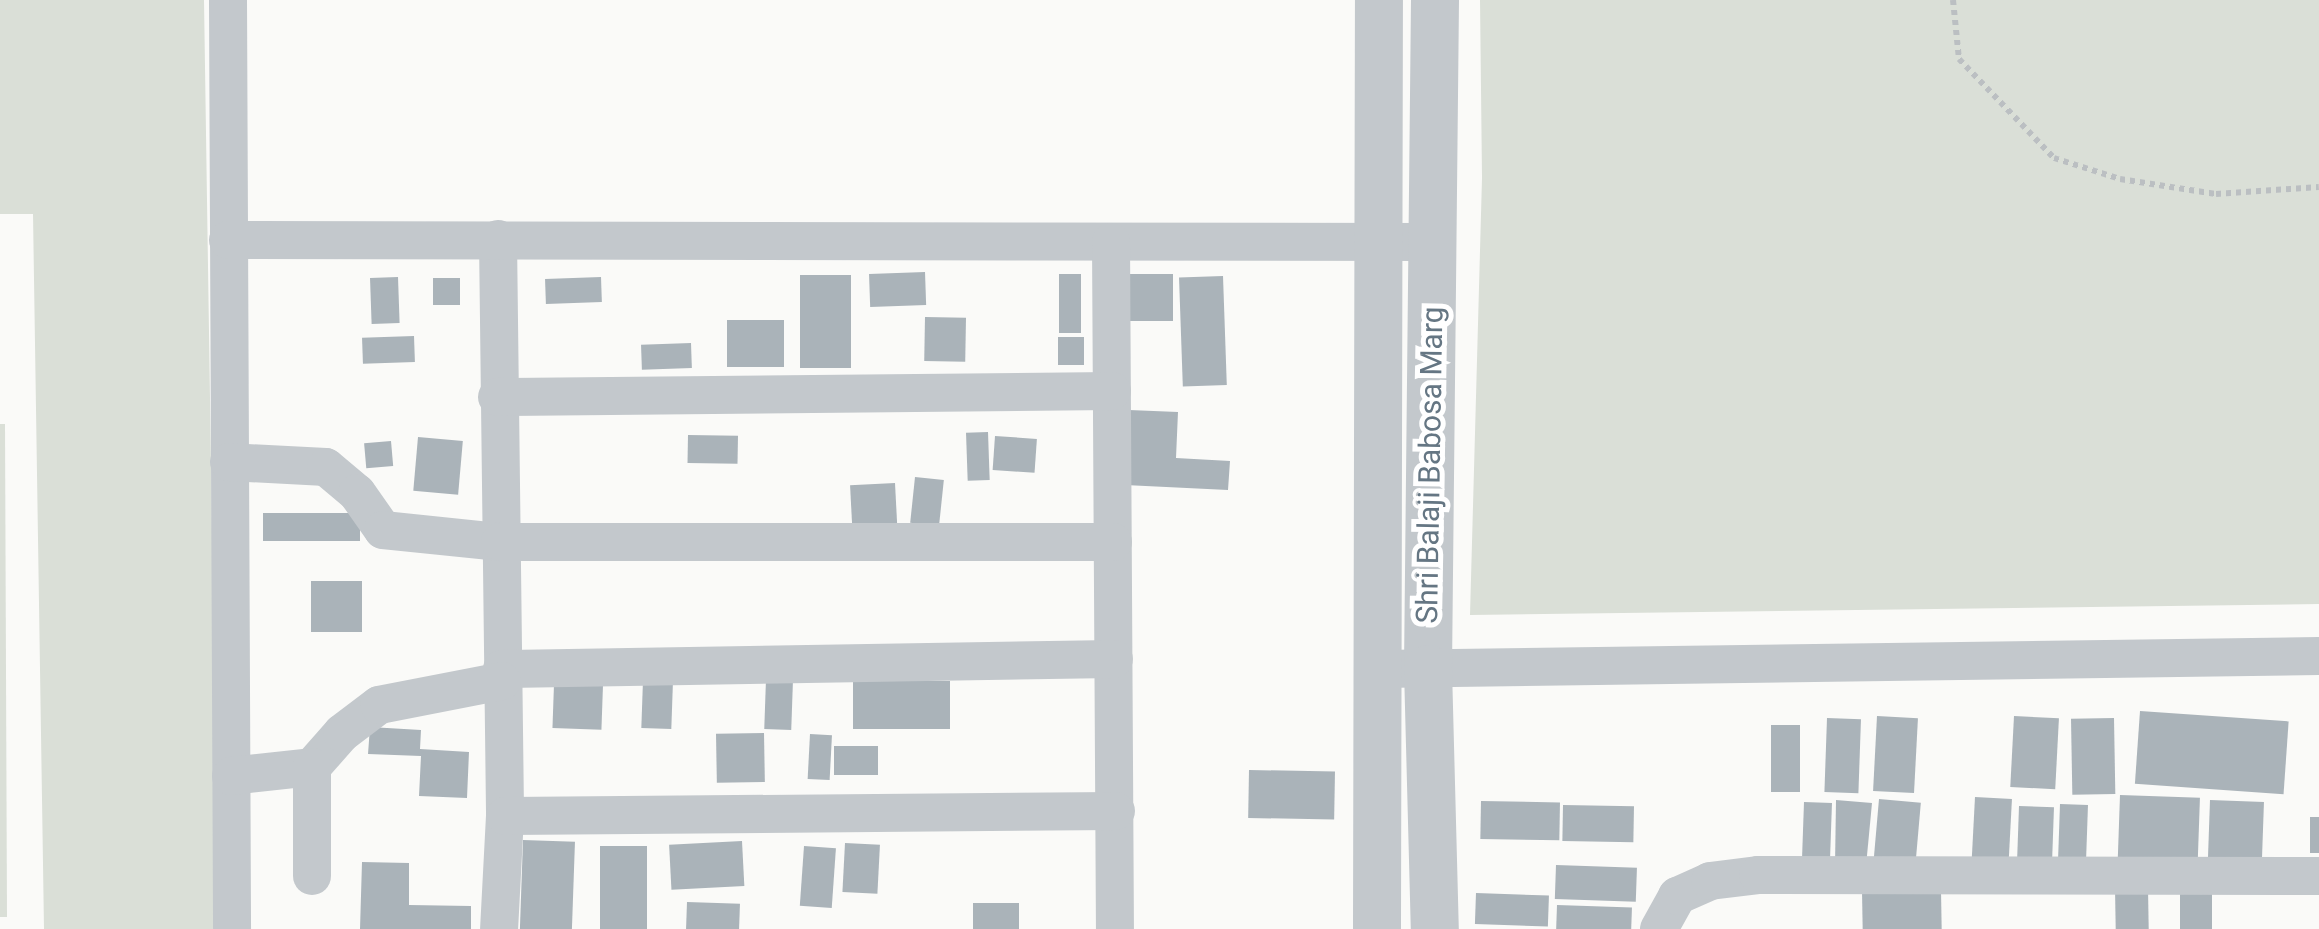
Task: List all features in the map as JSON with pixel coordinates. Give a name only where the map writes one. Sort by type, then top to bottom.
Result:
[{"type":"street","points":[[228,0],[232,929]]},
{"type":"street","name":"Shri Balaji Babosa Marg","points":[[1377,929],[1379,0]]},
{"type":"street","name":"Shri Balaji Babosa Marg","points":[[1435,0],[1428,669],[1435,929]]},
{"type":"street","points":[[498,239],[505,816],[499,929]]},
{"type":"street","points":[[228,240],[1433,242]]},
{"type":"street","points":[[1111,242],[1115,929]]},
{"type":"street","points":[[497,397],[1112,392]]},
{"type":"street","points":[[229,462],[326,467],[357,494],[384,530],[500,542],[1113,542]]},
{"type":"street","points":[[1380,668],[2319,656]]},
{"type":"street","points":[[312,876],[312,767],[342,733],[379,705],[502,675],[1114,659]]},
{"type":"street","points":[[231,776],[312,767]]},
{"type":"street","points":[[505,816],[1116,811]]},
{"type":"street","points":[[1659,929],[1677,896],[1710,881],[1758,875],[2319,876]]},
{"type":"path","points":[[1952,0],[1959,58],[2054,158],[2120,179],[2216,194],[2319,186]]},
{"type":"shaded area","points":[[0,0],[204,0],[218,929],[44,929],[33,214],[0,214]]},
{"type":"shaded area","points":[[1480,0],[2319,0],[2319,604],[1470,615],[1482,178]]},
{"type":"shaded area","points":[[0,424],[5,424],[7,917],[0,917]]},
{"type":"building","points":[[925,272],[926,305],[870,307],[869,274]]},
{"type":"building","points":[[1059,274],[1081,274],[1081,333],[1059,333]]},
{"type":"building","points":[[1129,274],[1173,274],[1173,321],[1129,321]]},
{"type":"building","points":[[800,275],[851,275],[851,368],[800,368]]},
{"type":"building","points":[[1223,276],[1227,385],[1183,386],[1179,278]]},
{"type":"building","points":[[398,277],[400,323],[372,324],[370,278]]},
{"type":"building","points":[[601,277],[602,302],[546,304],[545,279]]},
{"type":"building","points":[[433,278],[460,278],[460,305],[433,305]]},
{"type":"building","points":[[925,317],[966,318],[965,362],[924,361]]},
{"type":"building","points":[[727,320],[784,320],[784,367],[727,367]]},
{"type":"building","points":[[414,336],[415,362],[363,364],[362,338]]},
{"type":"building","points":[[1058,337],[1084,337],[1084,365],[1058,365]]},
{"type":"building","points":[[691,343],[692,368],[642,370],[641,345]]},
{"type":"building","points":[[1129,410],[1178,412],[1176,458],[1230,461],[1228,490],[1125,485]]},
{"type":"building","points":[[988,432],[990,480],[968,481],[966,433]]},
{"type":"building","points":[[688,435],[738,436],[738,464],[688,463]]},
{"type":"building","points":[[995,436],[1037,439],[1035,473],[993,470]]},
{"type":"building","points":[[418,437],[463,441],[458,495],[413,491]]},
{"type":"building","points":[[391,441],[393,466],[366,468],[364,443]]},
{"type":"building","points":[[915,477],[944,480],[939,526],[910,523]]},
{"type":"building","points":[[895,483],[897,525],[852,527],[850,485]]},
{"type":"building","points":[[263,513],[360,513],[360,541],[263,541]]},
{"type":"building","points":[[311,581],[362,581],[362,632],[311,632]]},
{"type":"building","points":[[766,679],[793,680],[791,730],[764,729]]},
{"type":"building","points":[[643,680],[673,681],[671,729],[641,728]]},
{"type":"building","points":[[853,681],[950,681],[950,729],[853,729]]},
{"type":"building","points":[[554,684],[603,686],[601,730],[552,728]]},
{"type":"building","points":[[2140,711],[2289,721],[2284,794],[2135,784]]},
{"type":"building","points":[[1877,716],[1918,718],[1914,793],[1873,791]]},
{"type":"building","points":[[2014,716],[2059,718],[2055,789],[2010,787]]},
{"type":"building","points":[[1827,718],[1861,719],[1858,793],[1824,792]]},
{"type":"building","points":[[2114,718],[2115,794],[2072,795],[2071,719]]},
{"type":"building","points":[[1771,725],[1800,725],[1800,792],[1771,792]]},
{"type":"building","points":[[370,727],[421,730],[420,749],[469,752],[467,798],[419,796],[421,756],[368,754]]},
{"type":"building","points":[[764,733],[765,782],[717,783],[716,734]]},
{"type":"building","points":[[810,734],[832,735],[830,780],[808,779]]},
{"type":"building","points":[[834,746],[878,746],[878,775],[834,775]]},
{"type":"building","points":[[1249,770],[1335,772],[1334,819],[1248,818]]},
{"type":"building","points":[[2120,795],[2200,798],[2198,861],[2118,858]]},
{"type":"building","points":[[1975,797],[2012,799],[2008,866],[1971,864]]},
{"type":"building","points":[[1879,799],[1921,803],[1915,867],[1873,864]]},
{"type":"building","points":[[1836,800],[1872,803],[1866,866],[1835,866]]},
{"type":"building","points":[[2210,800],[2264,802],[2262,863],[2208,861]]},
{"type":"building","points":[[1481,801],[1560,802],[1559,840],[1480,839]]},
{"type":"building","points":[[1804,802],[1832,803],[1830,869],[1802,868]]},
{"type":"building","points":[[2060,804],[2088,805],[2086,874],[2058,873]]},
{"type":"building","points":[[1563,805],[1634,806],[1633,842],[1562,841]]},
{"type":"building","points":[[2019,806],[2054,807],[2052,872],[2017,871]]},
{"type":"building","points":[[2310,817],[2319,817],[2319,853],[2310,853]]},
{"type":"building","points":[[523,840],[575,842],[572,929],[520,929]]},
{"type":"building","points":[[742,841],[744,886],[671,890],[669,845]]},
{"type":"building","points":[[845,843],[880,845],[877,894],[842,892]]},
{"type":"building","points":[[600,846],[647,846],[647,929],[600,929]]},
{"type":"building","points":[[804,846],[836,848],[832,908],[800,906]]},
{"type":"building","points":[[362,862],[409,863],[409,905],[471,906],[471,929],[360,929]]},
{"type":"building","points":[[1556,865],[1637,868],[1636,902],[1555,899]]},
{"type":"building","points":[[2148,888],[2149,929],[2116,929],[2115,889]]},
{"type":"building","points":[[1941,890],[1942,929],[1863,929],[1862,891]]},
{"type":"building","points":[[1476,893],[1549,896],[1548,927],[1475,924]]},
{"type":"building","points":[[2180,894],[2212,894],[2212,929],[2180,929]]},
{"type":"building","points":[[687,902],[740,904],[739,929],[686,929]]},
{"type":"building","points":[[973,903],[1019,903],[1019,929],[973,929]]},
{"type":"building","points":[[1557,905],[1632,908],[1631,929],[1556,929]]}]
